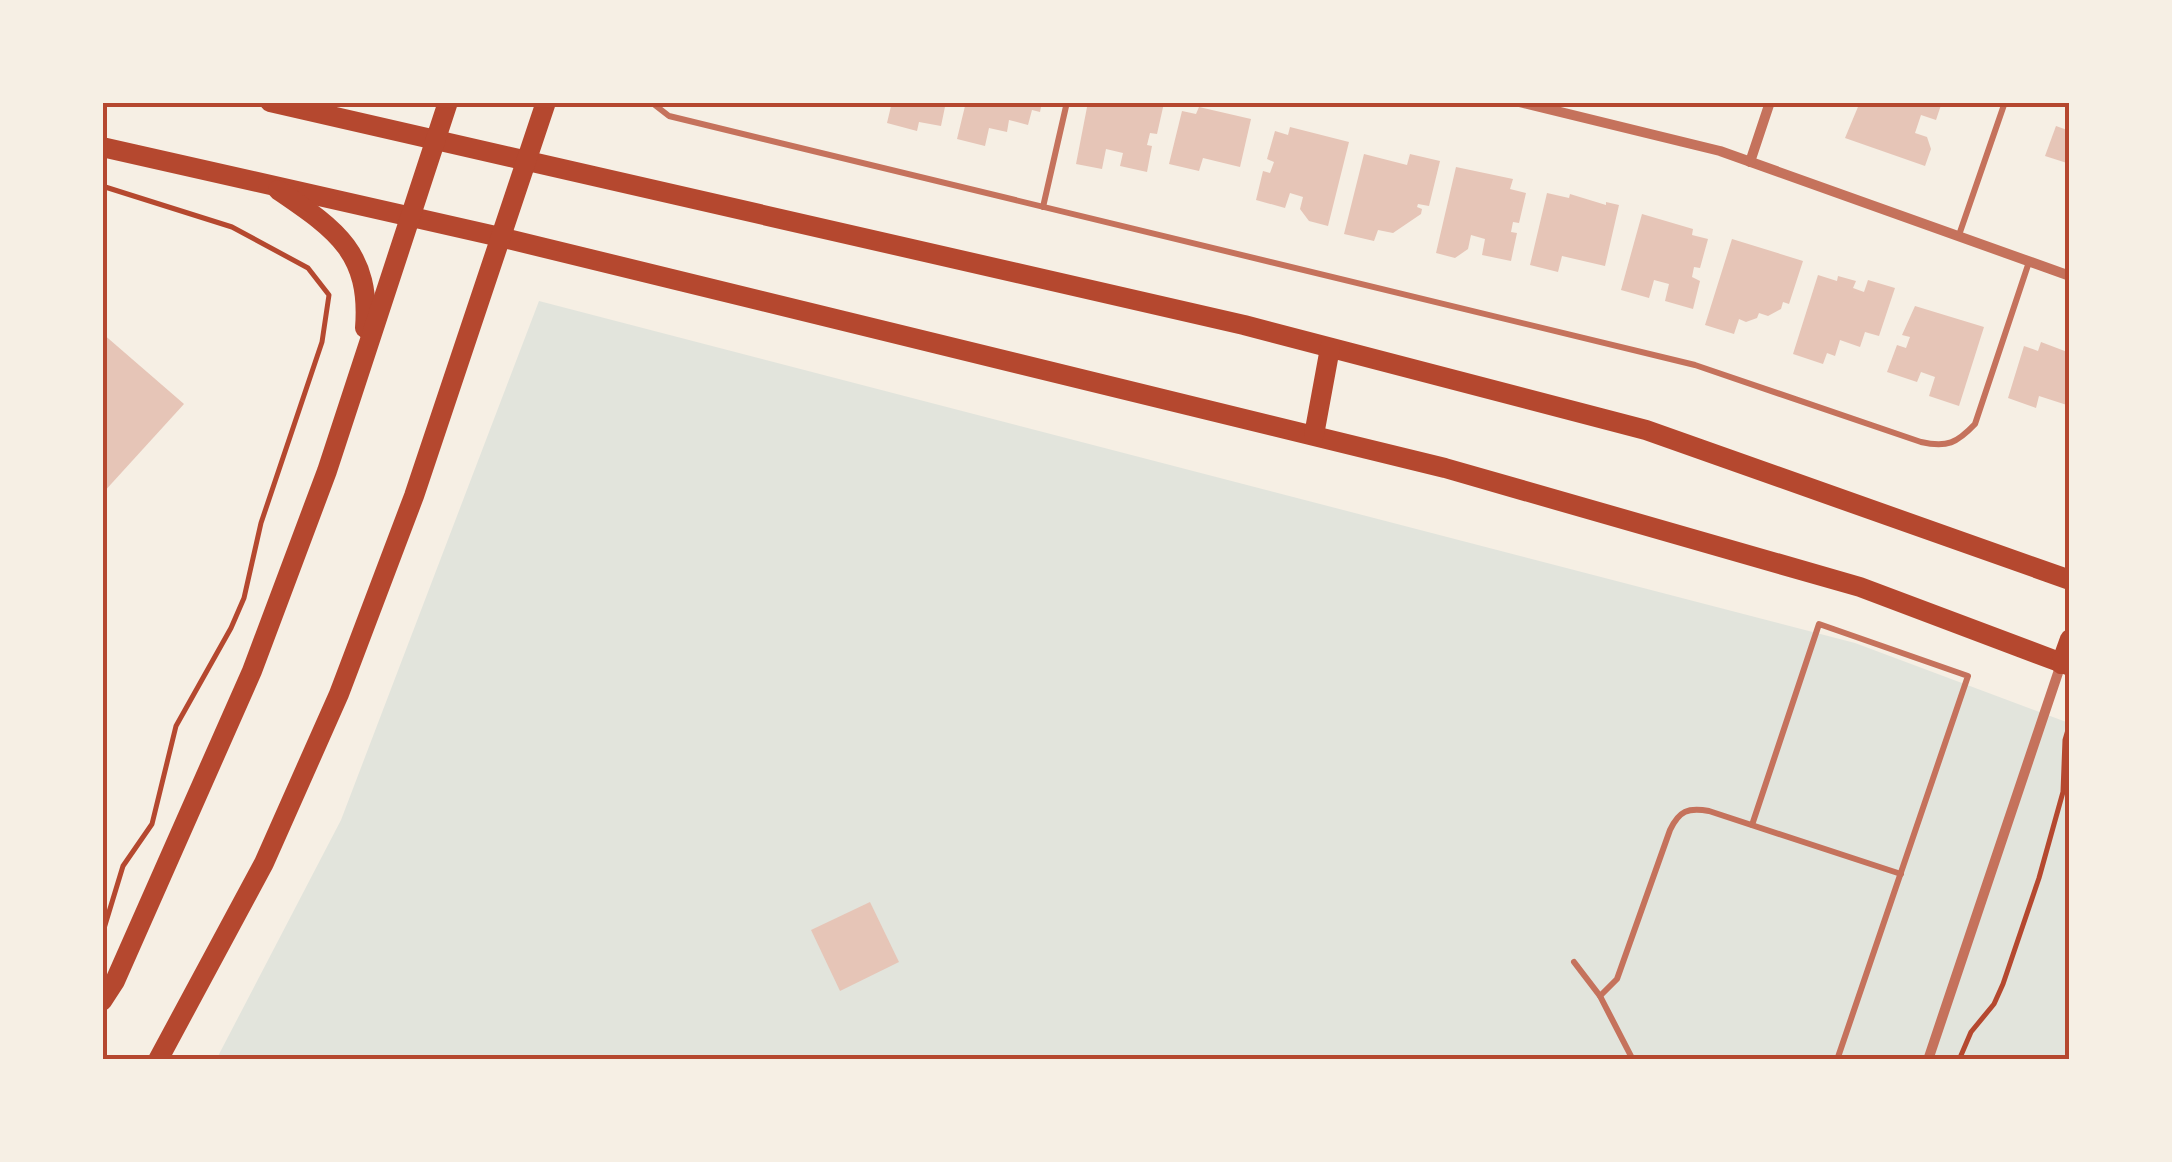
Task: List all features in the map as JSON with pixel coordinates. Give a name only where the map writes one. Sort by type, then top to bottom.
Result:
[{"type":"main road","points":[[270,102],[1244,325],[1646,430],[2070,580]]},
{"type":"main road","points":[[102,1001],[115,981],[252,671],[327,471],[448,102]]},
{"type":"main road","points":[[158,1060],[264,863],[339,694],[414,496],[546,102]]},
{"type":"main road","points":[[102,147],[500,237],[1314,435],[1588,506],[1860,586],[2065,665],[2070,639]]},
{"type":"main road","points":[[268,184],[329,224],[352,251],[367,303],[362,360]]},
{"type":"main road","points":[[1314,435],[1330,348]]},
{"type":"street","points":[[1519,102],[1720,151],[2070,276]]},
{"type":"street","points":[[1750,162],[1770,102]]},
{"type":"street","points":[[1928,1060],[2065,665]]},
{"type":"lane","points":[[652,102],[669,116],[1695,365],[1944,447],[1960,440],[1974,424],[2029,262]]},
{"type":"lane","points":[[1043,207],[1067,102]]},
{"type":"lane","points":[[1959,236],[2005,102]]},
{"type":"lane","points":[[1752,826],[1820,624],[1968,676],[1837,1060]]},
{"type":"lane","points":[[1600,996],[1617,979],[1677,816],[1696,809],[1900,874]]},
{"type":"lane","points":[[1574,962],[1600,996],[1633,1060]]},
{"type":"path","points":[[102,186],[232,227],[308,268],[329,296],[322,342],[262,523],[244,598],[176,726],[152,824],[123,866],[102,934]]},
{"type":"path","points":[[1960,1060],[1971,1032],[1999,994],[2039,878],[2063,792],[2069,724]]},
{"type":"shaded area","points":[[539,301],[1855,643],[2069,723],[2069,1059],[216,1060],[341,820]]},
{"type":"building","points":[[892,102],[946,102],[941,126],[919,122],[917,131],[887,123]]},
{"type":"building","points":[[966,102],[1042,102],[1040,112],[1032,110],[1028,125],[1009,120],[1007,132],[989,128],[985,146],[957,139]]},
{"type":"building","points":[[1088,102],[1164,103],[1157,134],[1150,133],[1147,145],[1152,146],[1147,172],[1120,166],[1123,153],[1106,149],[1102,169],[1076,164]]},
{"type":"building","points":[[1860,102],[1942,102],[1936,120],[1921,115],[1915,133],[1927,137],[1931,149],[1925,166],[1845,138]]},
{"type":"building","points":[[1199,107],[1251,119],[1240,167],[1203,158],[1199,171],[1169,164],[1182,111],[1196,114]]},
{"type":"building","points":[[2056,126],[2070,131],[2070,164],[2045,156]]},
{"type":"building","points":[[1290,127],[1349,142],[1328,226],[1309,221],[1300,209],[1303,197],[1290,193],[1285,208],[1256,200],[1263,171],[1270,173],[1274,162],[1267,159],[1275,131],[1288,135]]},
{"type":"building","points":[[1364,154],[1407,165],[1410,154],[1440,161],[1429,206],[1418,204],[1421,214],[1393,233],[1378,230],[1374,241],[1344,234]]},
{"type":"building","points":[[1456,167],[1513,179],[1510,189],[1526,193],[1519,223],[1513,222],[1511,232],[1517,233],[1511,261],[1482,255],[1485,239],[1471,235],[1468,249],[1455,258],[1436,253]]},
{"type":"building","points":[[1547,193],[1619,205],[1605,266],[1562,256],[1558,272],[1530,265]]},
{"type":"building","points":[[1642,214],[1693,229],[1692,235],[1708,239],[1700,268],[1694,267],[1692,277],[1700,281],[1693,309],[1665,301],[1669,284],[1654,280],[1649,298],[1621,290]]},
{"type":"building","points":[[1732,239],[1803,261],[1789,304],[1783,302],[1781,309],[1768,316],[1759,313],[1746,322],[1739,319],[1734,334],[1705,325]]},
{"type":"building","points":[[1818,275],[1856,281],[1853,288],[1864,292],[1868,280],[1895,288],[1879,336],[1865,332],[1860,347],[1840,340],[1835,356],[1827,353],[1823,364],[1793,354]]},
{"type":"building","points":[[1915,306],[1984,327],[1959,406],[1929,396],[1935,377],[1921,372],[1917,382],[1887,372],[1897,345],[1906,348],[1910,337],[1902,335]]},
{"type":"building","points":[[102,333],[184,404],[102,494]]},
{"type":"building","points":[[2041,342],[2070,353],[2070,406],[2039,396],[2036,408],[2008,398],[2024,346],[2038,351]]},
{"type":"building","points":[[870,902],[899,962],[840,991],[811,930]]}]
